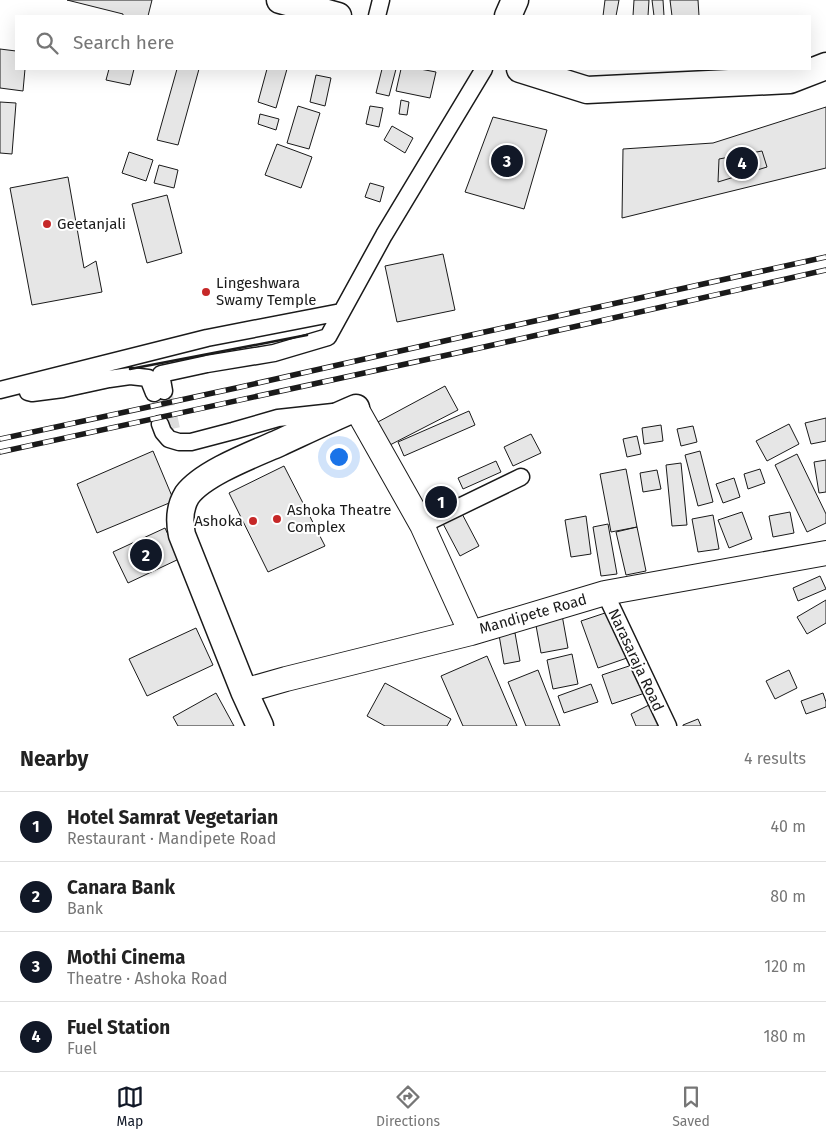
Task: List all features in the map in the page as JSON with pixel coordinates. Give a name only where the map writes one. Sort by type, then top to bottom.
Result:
[{"type":"main road","points":[[280,0],[334,15]]},
{"type":"main road","points":[[508,15],[515,0]]},
{"type":"main road","points":[[523,70],[587,90],[790,80],[826,66]]},
{"type":"main road","points":[[260,726],[244,691],[182,535],[180,522],[181,508],[187,496],[196,485],[224,468],[353,409],[422,525],[471,633]]},
{"type":"main road","name":"Mandipete Road","points":[[244,691],[471,633],[605,593],[826,553]]},
{"type":"street","points":[[377,15],[381,0]]},
{"type":"street","points":[[25,384],[28,392],[32,393],[130,376],[148,378],[159,392],[161,374],[274,353],[328,337],[384,235],[483,70]]},
{"type":"street","points":[[0,390],[207,338],[341,312]]},
{"type":"street","points":[[166,427],[163,432],[169,439],[179,442],[191,442],[278,418],[353,409]]},
{"type":"street","points":[[422,525],[521,477]]},
{"type":"street","name":"Narasaraja Road","points":[[605,593],[668,726]]},
{"type":"building","points":[[67,0],[152,0],[148,15],[123,14]]},
{"type":"building","points":[[605,0],[619,0],[616,15],[603,15]]},
{"type":"building","points":[[634,0],[649,0],[648,15],[633,15]]},
{"type":"building","points":[[652,0],[663,0],[664,15],[654,15]]},
{"type":"building","points":[[670,0],[698,0],[699,15],[672,15]]},
{"type":"building","points":[[0,49],[15,51],[15,70],[25,70],[23,91],[0,88]]},
{"type":"building","points":[[109,70],[134,70],[130,85],[106,80]]},
{"type":"building","points":[[177,70],[199,70],[178,145],[157,140]]},
{"type":"building","points":[[267,70],[287,70],[276,108],[258,102]]},
{"type":"building","points":[[382,70],[396,70],[389,96],[376,93]]},
{"type":"building","points":[[401,70],[436,72],[430,98],[396,91]]},
{"type":"building","points":[[316,75],[331,78],[325,106],[310,102]]},
{"type":"building","points":[[401,100],[409,102],[407,115],[399,114]]},
{"type":"building","points":[[0,102],[16,103],[12,154],[0,153]]},
{"type":"building","points":[[298,106],[320,113],[309,149],[287,143]]},
{"type":"building","points":[[370,106],[383,108],[379,127],[366,124]]},
{"type":"building","points":[[826,107],[826,168],[622,218],[623,149],[713,143]]},
{"type":"building","points":[[260,114],[279,119],[276,130],[258,124]]},
{"type":"building","points":[[493,117],[547,130],[524,209],[465,192]]},
{"type":"building","points":[[392,126],[413,138],[405,153],[384,140]]},
{"type":"building","points":[[277,144],[312,157],[301,188],[265,175]]},
{"type":"building","points":[[762,151],[767,167],[718,182],[719,159]]},
{"type":"building","points":[[129,152],[153,160],[146,181],[122,173]]},
{"type":"building","points":[[159,165],[178,170],[174,188],[154,183]]},
{"type":"building","name":"Geetanjali","points":[[68,177],[84,268],[96,261],[102,292],[32,305],[10,188]]},
{"type":"building","points":[[370,183],[384,187],[380,202],[365,197]]},
{"type":"building","points":[[167,195],[182,253],[147,263],[132,204]]},
{"type":"building","points":[[443,254],[455,310],[397,322],[385,266]]},
{"type":"building","points":[[445,386],[458,410],[388,446],[376,423]]},
{"type":"building","points":[[469,411],[475,425],[404,456],[398,442]]},
{"type":"building","points":[[826,418],[826,441],[811,444],[805,423]]},
{"type":"building","points":[[789,424],[799,444],[767,461],[756,441]]},
{"type":"building","points":[[661,425],[663,441],[644,444],[642,428]]},
{"type":"building","points":[[693,426],[697,442],[681,446],[677,429]]},
{"type":"building","points":[[531,434],[541,453],[513,466],[504,447]]},
{"type":"building","points":[[637,436],[641,454],[627,457],[623,439]]},
{"type":"building","points":[[153,451],[174,501],[97,533],[77,484]]},
{"type":"building","points":[[700,451],[713,502],[698,506],[685,455]]},
{"type":"building","points":[[797,454],[826,514],[826,523],[807,532],[775,465]]},
{"type":"building","points":[[826,460],[826,492],[819,493],[814,462]]},
{"type":"building","points":[[496,461],[501,472],[463,489],[458,478]]},
{"type":"building","points":[[681,463],[687,525],[672,526],[666,465]]},
{"type":"building","name":"Ashoka Theatre Complex","points":[[284,466],[325,546],[268,572],[229,493]]},
{"type":"building","points":[[626,469],[637,527],[611,532],[600,474]]},
{"type":"building","points":[[760,469],[765,483],[748,489],[744,474]]},
{"type":"building","points":[[657,470],[661,489],[643,492],[640,473]]},
{"type":"building","points":[[734,478],[740,497],[723,503],[716,484]]},
{"type":"building","points":[[459,508],[479,546],[460,556],[440,518]]},
{"type":"building","points":[[742,512],[752,539],[729,548],[718,520]]},
{"type":"building","points":[[790,512],[794,533],[773,537],[769,516]]},
{"type":"building","points":[[713,515],[719,549],[698,552],[692,519]]},
{"type":"building","points":[[586,516],[591,554],[571,557],[565,520]]},
{"type":"building","points":[[608,524],[617,574],[601,576],[593,527]]},
{"type":"building","points":[[637,527],[646,571],[626,575],[616,532]]},
{"type":"building","points":[[165,528],[179,559],[128,583],[113,552]]},
{"type":"building","points":[[820,576],[826,589],[798,601],[793,588]]},
{"type":"building","points":[[826,600],[826,623],[807,634],[797,617]]},
{"type":"building","points":[[611,611],[627,658],[598,668],[581,621]]},
{"type":"building","points":[[562,615],[568,648],[541,653],[535,620]]},
{"type":"building","points":[[196,628],[213,665],[147,696],[129,659]]},
{"type":"building","points":[[515,633],[520,661],[504,664],[499,635]]},
{"type":"building","points":[[572,654],[578,684],[553,689],[547,660]]},
{"type":"building","points":[[487,656],[517,726],[463,726],[441,676]]},
{"type":"building","points":[[635,664],[645,693],[612,704],[602,675]]},
{"type":"building","points":[[538,670],[560,726],[526,726],[508,682]]},
{"type":"building","points":[[789,670],[797,688],[775,699],[766,681]]},
{"type":"building","points":[[385,683],[451,719],[447,726],[385,726],[367,716]]},
{"type":"building","points":[[591,684],[598,702],[564,713],[558,696]]},
{"type":"building","points":[[216,693],[234,726],[178,726],[173,717]]},
{"type":"building","points":[[823,693],[826,707],[806,714],[801,701]]},
{"type":"building","points":[[651,704],[661,726],[636,726],[631,714]]},
{"type":"building","points":[[698,719],[701,726],[683,726],[683,725]]},
{"type":"tunnel","points":[[164,391],[172,429]]},
{"type":"railway","points":[[0,439],[826,257]]},
{"type":"railway","points":[[0,452],[475,349],[826,270]]},
{"type":"wall","points":[[130,369],[307,335]]},
{"type":"place","name":"Mothi Cinema","points":[[507,161]]},
{"type":"place","name":"Fuel Station","points":[[742,163]]},
{"type":"place","name":"Geetanjali","points":[[47,224]]},
{"type":"place","name":"Lingeshwara Swamy Temple","points":[[206,292]]},
{"type":"place","name":"Hotel Samrat Vegetarian","points":[[441,502]]},
{"type":"place","name":"Ashoka Theatre Complex","points":[[277,519]]},
{"type":"place","name":"Ashoka","points":[[253,521]]},
{"type":"place","name":"Canara Bank","points":[[146,555]]}]
